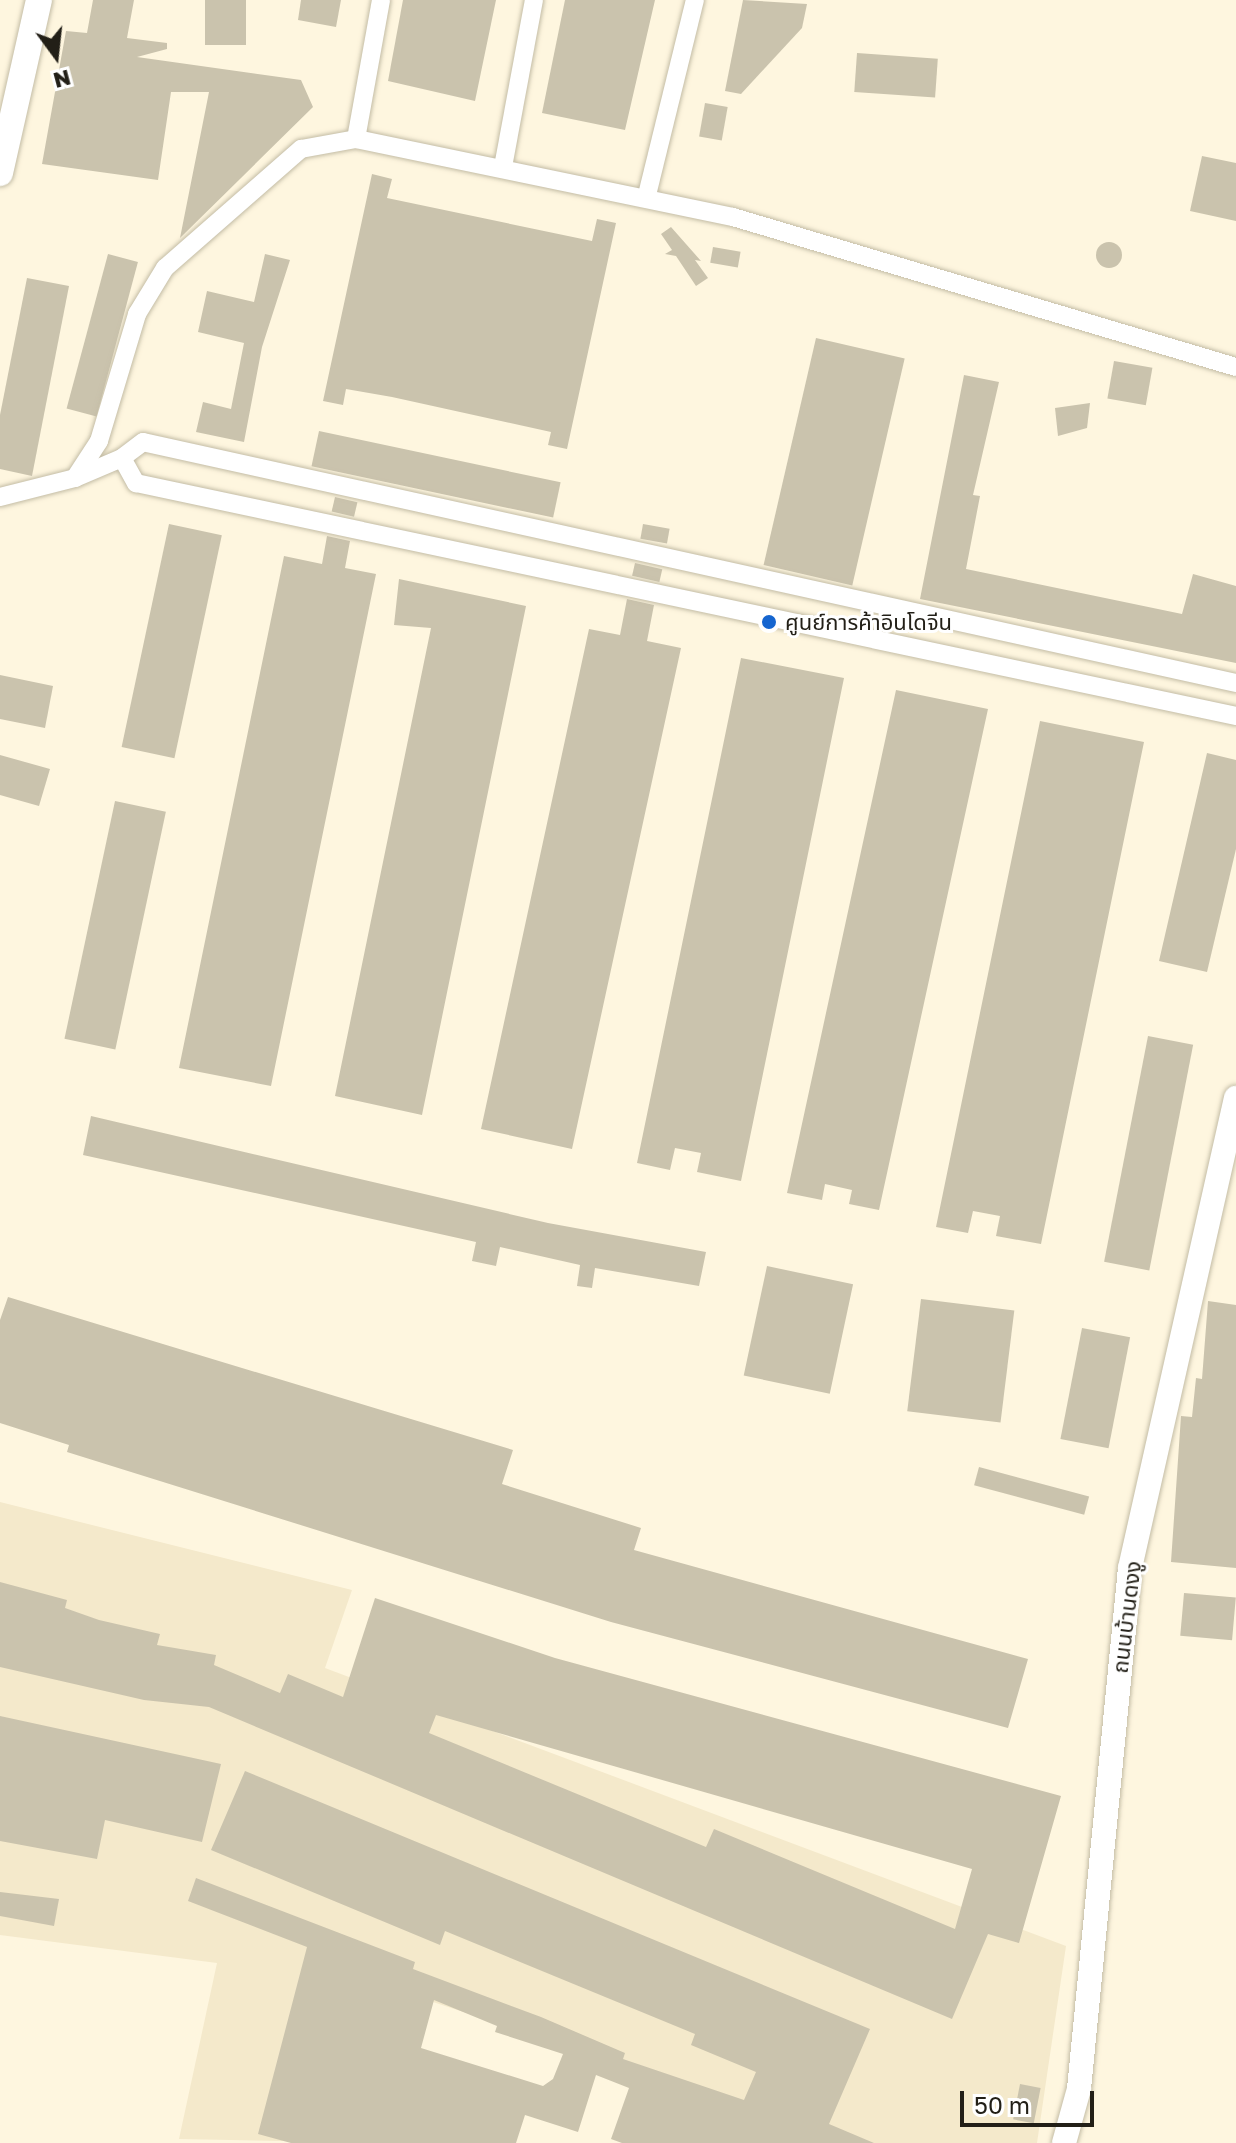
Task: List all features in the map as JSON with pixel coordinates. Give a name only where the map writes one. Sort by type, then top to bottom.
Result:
[{"type":"main road","points":[[0,173],[39,0]]},
{"type":"street","points":[[356,139],[381,0]]},
{"type":"street","points":[[503,167],[534,0]]},
{"type":"street","points":[[647,195],[695,0]]},
{"type":"street","points":[[75,478],[99,441],[137,314],[165,268],[301,149],[356,139],[647,195],[1236,367]]},
{"type":"street","points":[[0,497],[75,478],[122,458],[143,442],[1236,683]]},
{"type":"street","points":[[122,458],[136,483],[1236,716]]},
{"type":"street","name":"ถนนบ้านดงงู","points":[[1064,2143],[1079,2089],[1130,1568],[1236,1098]]},
{"type":"shaded area","points":[[0,1502],[352,1590],[325,1668],[1066,1946],[1037,2143],[863,2143],[430,2001],[392,2143],[179,2139],[217,1963],[0,1935]]},
{"type":"building","points":[[93,0],[134,0],[127,38],[167,43],[167,49],[137,57],[301,80],[313,107],[180,238],[209,92],[171,92],[158,180],[42,164],[66,31],[87,33]]},
{"type":"building","points":[[205,0],[246,0],[246,45],[205,45]]},
{"type":"building","points":[[301,0],[341,0],[336,27],[298,20]]},
{"type":"building","points":[[403,0],[496,0],[475,101],[388,81]]},
{"type":"building","points":[[565,0],[655,0],[625,130],[542,113]]},
{"type":"building","points":[[743,0],[807,4],[802,28],[741,94],[725,91]]},
{"type":"building","points":[[857,53],[938,59],[935,98],[854,92]]},
{"type":"building","points":[[705,103],[728,107],[722,140],[699,136]]},
{"type":"building","points":[[1202,156],[1236,163],[1236,221],[1190,211]]},
{"type":"building","points":[[372,174],[392,179],[387,198],[592,241],[597,219],[616,223],[567,449],[548,445],[551,432],[392,397],[346,389],[343,405],[323,401]]},
{"type":"building","points":[[671,227],[701,261],[695,260],[708,278],[696,286],[676,256],[665,254],[672,250],[661,234]]},
{"type":"building","points":[[1109,242],[1118,246],[1122,255],[1118,264],[1109,268],[1100,264],[1096,255],[1100,246]]},
{"type":"building","points":[[713,247],[741,252],[738,268],[710,263]]},
{"type":"building","points":[[108,254],[138,262],[97,417],[67,409]]},
{"type":"building","points":[[265,254],[290,260],[262,347],[244,442],[196,432],[203,402],[231,409],[244,343],[198,332],[207,291],[254,302]]},
{"type":"building","points":[[27,278],[69,286],[32,476],[0,469],[0,415]]},
{"type":"building","points":[[816,338],[905,358],[852,585],[764,565]]},
{"type":"building","points":[[1114,361],[1152,368],[1146,405],[1107,398]]},
{"type":"building","points":[[964,375],[999,382],[973,495],[980,496],[966,569],[1182,614],[1193,574],[1236,586],[1236,663],[920,599]]},
{"type":"building","points":[[1090,403],[1087,428],[1058,436],[1055,408]]},
{"type":"building","points":[[319,431],[561,482],[553,518],[312,466]]},
{"type":"building","points":[[335,497],[357,502],[354,517],[332,512]]},
{"type":"building","points":[[169,524],[222,535],[174,758],[122,747]]},
{"type":"building","points":[[643,524],[670,529],[667,543],[640,539]]},
{"type":"building","points":[[327,536],[350,541],[345,568],[376,574],[271,1086],[179,1068],[284,556],[322,564]]},
{"type":"building","points":[[635,563],[662,569],[659,582],[632,576]]},
{"type":"building","points":[[399,579],[526,606],[422,1115],[335,1096],[431,628],[394,625]]},
{"type":"building","points":[[627,599],[654,605],[647,641],[681,648],[572,1149],[481,1129],[589,629],[620,635]]},
{"type":"building","points":[[741,658],[844,678],[741,1181],[697,1172],[701,1153],[675,1148],[670,1170],[637,1163]]},
{"type":"building","points":[[0,675],[53,686],[45,728],[0,719]]},
{"type":"building","points":[[896,690],[988,709],[879,1210],[849,1204],[852,1190],[825,1184],[822,1200],[787,1193]]},
{"type":"building","points":[[1040,721],[1144,742],[1041,1244],[996,1236],[1000,1216],[973,1211],[968,1233],[936,1227]]},
{"type":"building","points":[[1207,753],[1236,760],[1236,849],[1207,972],[1159,961]]},
{"type":"building","points":[[0,755],[50,769],[39,806],[0,795]]},
{"type":"building","points":[[115,801],[166,812],[115,1050],[64,1039]]},
{"type":"building","points":[[1148,1036],[1193,1045],[1149,1271],[1104,1262]]},
{"type":"building","points":[[91,1116],[548,1223],[706,1252],[699,1286],[595,1268],[592,1288],[577,1286],[580,1265],[500,1247],[496,1266],[472,1261],[476,1242],[83,1155]]},
{"type":"building","points":[[767,1266],[853,1284],[830,1394],[744,1376]]},
{"type":"building","points":[[8,1297],[513,1450],[502,1484],[641,1528],[634,1550],[1028,1659],[1008,1728],[611,1622],[67,1452],[69,1445],[0,1423],[0,1320]]},
{"type":"building","points":[[921,1299],[1014,1310],[1001,1423],[907,1411]]},
{"type":"building","points":[[1208,1301],[1236,1305],[1236,1568],[1171,1562],[1181,1416],[1192,1417],[1196,1378],[1202,1379]]},
{"type":"building","points":[[1082,1328],[1130,1337],[1109,1448],[1060,1439]]},
{"type":"building","points":[[979,1467],[1089,1497],[1084,1515],[974,1485]]},
{"type":"building","points":[[0,1582],[67,1600],[65,1608],[99,1620],[160,1634],[157,1645],[216,1655],[214,1665],[280,1693],[288,1674],[343,1697],[375,1598],[555,1658],[1061,1796],[1019,1943],[988,1934],[952,2019],[209,1707],[144,1700],[0,1667]],"holes":[[[436,1715],[972,1869],[955,1929],[714,1829],[706,1847],[429,1733]]]},
{"type":"building","points":[[1184,1593],[1236,1598],[1232,1640],[1180,1636]]},
{"type":"building","points":[[0,1716],[221,1764],[202,1842],[105,1820],[97,1859],[0,1841]]},
{"type":"building","points":[[245,1771],[870,2029],[829,2124],[874,2143],[622,2143],[611,2139],[629,2088],[596,2075],[578,2132],[525,2115],[516,2143],[291,2143],[258,2134],[307,1947],[188,1901],[196,1878],[415,1962],[413,1969],[541,2017],[625,2053],[623,2059],[744,2100],[756,2072],[691,2045],[695,2034],[445,1931],[440,1945],[211,1850]],"holes":[[[434,2000],[497,2026],[495,2032],[563,2054],[553,2079],[543,2086],[421,2048]]]},
{"type":"building","points":[[0,1892],[59,1899],[54,1926],[0,1916]]},
{"type":"building","points":[[1020,2084],[1041,2088],[1034,2123],[1013,2119]]},
{"type":"place","name":"ศูนย์การค้าอินโดจีน","points":[[769,622]]}]
